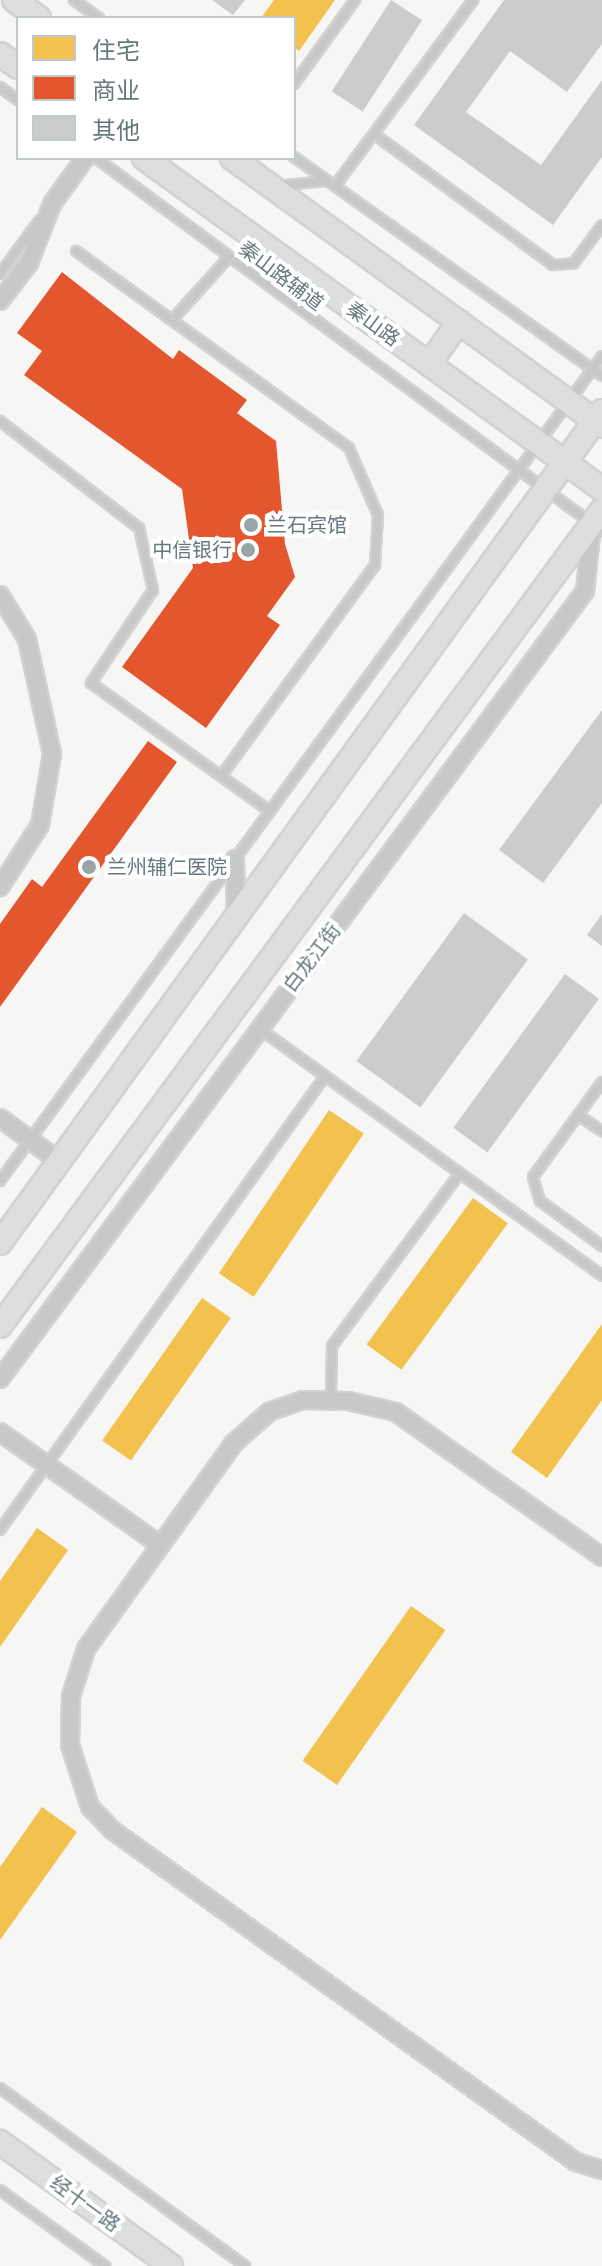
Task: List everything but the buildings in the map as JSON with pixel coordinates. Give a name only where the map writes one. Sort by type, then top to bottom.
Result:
[{"type":"main road","points":[[14,0],[36,16]]},
{"type":"main road","name":"秦山路","points":[[147,160],[602,489]]},
{"type":"main road","points":[[0,1243],[546,488],[600,419],[569,402],[235,160]]},
{"type":"main road","points":[[429,364],[459,322]]},
{"type":"main road","name":"白龙江街","points":[[0,1326],[599,522]]},
{"type":"main road","name":"经十一路","points":[[0,2142],[171,2266]]},
{"type":"street","points":[[0,301],[29,263],[52,204],[84,160]]},
{"type":"street","name":"白龙江街","points":[[0,1379],[585,591],[599,522]]},
{"type":"street","points":[[0,595],[27,639],[52,754],[40,825],[0,887]]},
{"type":"street","points":[[235,859],[236,917]]},
{"type":"street","points":[[0,1118],[59,1161]]},
{"type":"street","points":[[602,1557],[396,1412],[331,1401],[303,1400],[269,1412],[234,1443],[86,1649],[71,1696],[70,1745],[90,1807],[112,1830],[563,2153],[602,2170]]},
{"type":"street","points":[[0,1432],[160,1545]]},
{"type":"lane","points":[[74,0],[96,16]]},
{"type":"lane","points":[[296,81],[355,0]]},
{"type":"lane","points":[[271,186],[331,184],[374,134],[473,0]]},
{"type":"lane","points":[[374,134],[553,265],[574,263],[602,225]]},
{"type":"lane","points":[[296,158],[602,376]]},
{"type":"lane","name":"秦山路辅道","points":[[99,160],[520,473],[599,522]]},
{"type":"lane","points":[[0,274],[52,204]]},
{"type":"lane","points":[[76,251],[349,448],[378,515],[375,565],[221,776]]},
{"type":"lane","points":[[173,319],[229,257]]},
{"type":"lane","points":[[0,1181],[520,473],[538,443],[602,356]]},
{"type":"lane","points":[[0,421],[139,528],[153,590],[91,683],[270,811]]},
{"type":"lane","points":[[260,1029],[602,1276]]},
{"type":"lane","points":[[0,1530],[325,1076]]},
{"type":"lane","points":[[602,1082],[533,1177],[540,1201],[602,1246]]},
{"type":"lane","points":[[578,1115],[602,1131]]},
{"type":"lane","points":[[331,1401],[332,1346],[460,1173]]},
{"type":"lane","points":[[0,2088],[245,2266]]},
{"type":"lane","points":[[0,2190],[105,2266]]},
{"type":"place","name":"兰石宾馆","points":[[251,525]]},
{"type":"place","name":"中信银行","points":[[248,550]]},
{"type":"place","name":"兰州辅仁医院","points":[[89,867]]}]
